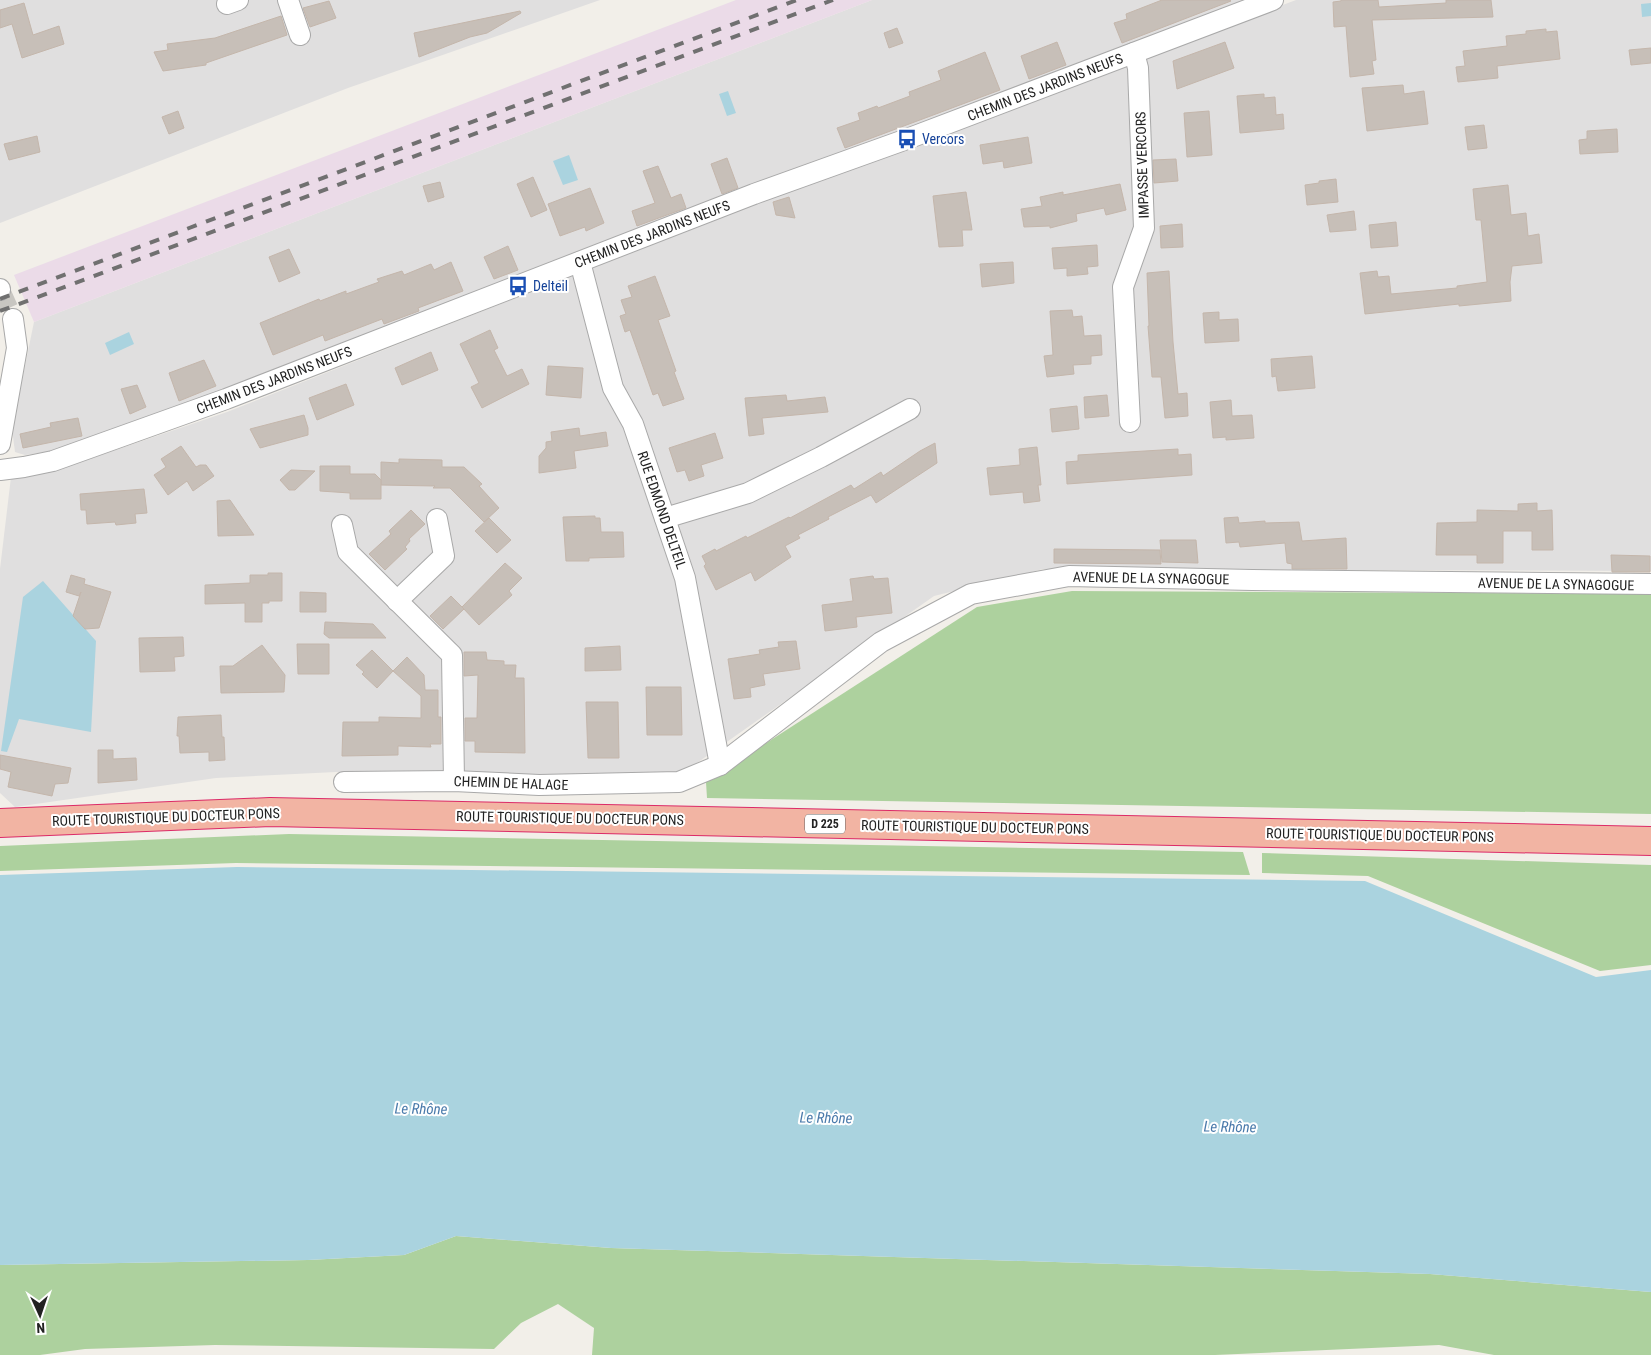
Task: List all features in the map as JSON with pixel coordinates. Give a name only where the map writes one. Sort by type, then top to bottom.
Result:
[{"type":"highway","name":"ROUTE TOURISTIQUE DU DOCTEUR PONS","points":[[6,820],[270,812],[1651,841]]},
{"type":"street","points":[[288,0],[300,35]]},
{"type":"street","name":"CHEMIN DES JARDINS NEUFS","points":[[0,470],[53,461],[226,399],[754,194],[916,136],[1273,0]]},
{"type":"street","name":"IMPASSE VERCORS","points":[[1130,422],[1123,286],[1144,228],[1138,68],[1134,53]]},
{"type":"street","name":"RUE EDMOND DELTEIL","points":[[580,262],[613,388],[633,424],[685,578],[720,765]]},
{"type":"street","points":[[0,444],[17,348],[13,319]]},
{"type":"street","points":[[665,518],[748,493],[822,457],[910,409]]},
{"type":"street","points":[[397,602],[444,556],[437,519]]},
{"type":"street","points":[[342,525],[348,552],[452,656],[454,781]]},
{"type":"street","name":"AVENUE DE LA SYNAGOGUE","points":[[679,782],[720,765],[881,642],[971,594],[1069,576],[1651,584]]},
{"type":"street","name":"CHEMIN DE HALAGE","points":[[344,782],[454,781],[540,785],[679,782]]},
{"type":"shaded area","points":[[0,0],[600,0],[348,88],[0,223]]},
{"type":"shaded area","points":[[736,0],[872,0],[34,322],[14,275]]},
{"type":"shaded area","points":[[872,0],[1254,0],[105,433],[53,451],[25,455],[15,452],[12,429],[34,322]]},
{"type":"shaded area","points":[[1296,0],[1651,0],[1651,571],[1043,569],[934,596],[677,777],[531,777],[336,772],[216,778],[15,807],[0,793],[0,569],[11,477],[54,471],[227,412],[764,200]]},
{"type":"green space","points":[[1072,591],[1651,594],[1651,814],[707,798],[706,782],[977,607]]},
{"type":"green space","points":[[289,834],[1243,852],[1250,875],[236,863],[0,871],[0,846]]},
{"type":"green space","points":[[1262,853],[1651,865],[1651,965],[1600,971],[1368,876],[1262,873]]},
{"type":"green space","points":[[456,1236],[611,1248],[1430,1274],[1651,1292],[1651,1355],[1494,1355],[1439,1345],[1215,1355],[592,1355],[594,1328],[558,1304],[521,1323],[494,1349],[215,1345],[85,1349],[40,1355],[0,1355],[0,1265],[308,1260],[404,1255]]},
{"type":"water","points":[[1651,3],[1651,16],[1642,17],[1641,4]]},
{"type":"water","points":[[728,91],[736,113],[727,116],[719,94]]},
{"type":"water","points":[[569,155],[578,180],[563,185],[553,161]]},
{"type":"water","points":[[129,332],[134,344],[110,355],[105,343]]},
{"type":"water","points":[[43,581],[96,641],[91,732],[19,719],[7,752],[1,751],[23,597]]},
{"type":"water","name":"Le Rhône","points":[[237,867],[1365,881],[1596,977],[1651,970],[1651,1292],[1430,1274],[611,1248],[456,1236],[404,1255],[308,1260],[0,1265],[0,875]]},
{"type":"building","points":[[1162,0],[1231,1],[1122,43],[1114,23],[1127,19],[1126,14]]},
{"type":"building","points":[[1341,0],[1378,0],[1379,7],[1446,3],[1446,0],[1491,0],[1493,17],[1372,20],[1376,60],[1372,61],[1374,74],[1350,77],[1346,26],[1334,27],[1333,2]]},
{"type":"building","points":[[329,1],[336,18],[310,27],[303,8]]},
{"type":"building","points":[[24,3],[33,35],[59,26],[64,44],[22,58],[12,24],[0,28],[0,10]]},
{"type":"building","points":[[520,11],[521,13],[487,33],[470,37],[419,57],[414,33]]},
{"type":"building","points":[[281,16],[287,35],[206,63],[206,65],[163,71],[154,52],[168,50],[167,44],[215,38]]},
{"type":"building","points":[[897,28],[903,43],[889,48],[884,33]]},
{"type":"building","points":[[1546,29],[1546,32],[1557,31],[1560,59],[1497,66],[1498,78],[1458,82],[1456,67],[1465,66],[1463,51],[1507,46],[1506,36]]},
{"type":"building","points":[[1057,42],[1066,65],[1029,79],[1021,56]]},
{"type":"building","points":[[1225,42],[1234,68],[1177,89],[1173,61]]},
{"type":"building","points":[[1651,48],[1651,63],[1631,65],[1629,50]]},
{"type":"building","points":[[985,52],[1000,90],[845,148],[837,128],[860,120],[858,113],[910,96],[909,92],[941,80],[938,71]]},
{"type":"building","points":[[1403,85],[1404,94],[1424,91],[1428,124],[1367,131],[1362,88]]},
{"type":"building","points":[[1264,94],[1264,98],[1275,97],[1276,115],[1283,114],[1284,129],[1240,133],[1237,96]]},
{"type":"building","points":[[178,111],[184,128],[169,134],[162,117]]},
{"type":"building","points":[[1209,111],[1212,155],[1187,157],[1184,113]]},
{"type":"building","points":[[1484,125],[1487,148],[1468,150],[1465,127]]},
{"type":"building","points":[[1617,129],[1618,152],[1580,154],[1579,140],[1587,139],[1587,131]]},
{"type":"building","points":[[37,136],[40,152],[9,160],[4,144]]},
{"type":"building","points":[[1028,137],[1032,163],[1004,168],[1003,161],[983,164],[980,145]]},
{"type":"building","points":[[727,158],[738,188],[722,194],[711,164]]},
{"type":"building","points":[[1176,159],[1178,181],[1154,183],[1153,160]]},
{"type":"building","points":[[658,166],[671,198],[681,194],[686,208],[637,226],[632,211],[655,203],[643,171]]},
{"type":"building","points":[[533,177],[547,210],[531,217],[517,184]]},
{"type":"building","points":[[1336,179],[1338,202],[1307,205],[1305,185]]},
{"type":"building","points":[[440,182],[444,197],[428,202],[423,186]]},
{"type":"building","points":[[1120,184],[1126,210],[1106,215],[1104,208],[1076,214],[1077,221],[1050,228],[1050,226],[1024,227],[1021,209],[1042,206],[1040,197],[1063,192],[1063,195]]},
{"type":"building","points":[[1508,185],[1511,215],[1526,213],[1528,236],[1539,234],[1542,263],[1512,266],[1510,282],[1511,301],[1459,306],[1459,304],[1365,314],[1360,273],[1377,271],[1378,277],[1389,276],[1391,294],[1457,288],[1457,286],[1487,282],[1481,220],[1476,220],[1473,189]]},
{"type":"building","points":[[590,188],[604,223],[586,231],[585,227],[560,236],[548,204]]},
{"type":"building","points":[[966,192],[972,230],[962,230],[963,246],[939,247],[933,196]]},
{"type":"building","points":[[789,197],[795,218],[776,215],[773,202]]},
{"type":"building","points":[[1354,211],[1356,230],[1330,232],[1327,215]]},
{"type":"building","points":[[1396,222],[1398,246],[1371,248],[1369,225]]},
{"type":"building","points":[[1182,224],[1183,247],[1161,248],[1160,226]]},
{"type":"building","points":[[1097,245],[1098,266],[1087,267],[1088,274],[1067,276],[1067,268],[1054,269],[1052,248]]},
{"type":"building","points":[[508,246],[518,270],[494,279],[484,257]]},
{"type":"building","points":[[289,249],[300,273],[279,282],[269,257]]},
{"type":"building","points":[[451,262],[463,291],[418,308],[419,311],[384,324],[382,319],[325,341],[323,335],[273,355],[260,323],[319,299],[320,301],[346,291],[346,294],[379,282],[377,279],[402,271],[404,275],[431,264],[434,270]]},
{"type":"building","points":[[1013,262],[1014,283],[982,287],[980,264]]},
{"type":"building","points":[[1169,271],[1178,394],[1187,393],[1188,416],[1165,418],[1161,377],[1152,377],[1148,326],[1147,273]]},
{"type":"building","points":[[655,276],[670,316],[658,320],[684,399],[663,406],[658,393],[653,395],[630,330],[625,332],[620,316],[626,314],[621,300],[632,297],[628,286]]},
{"type":"building","points":[[1072,310],[1073,317],[1082,316],[1084,336],[1101,335],[1102,355],[1091,356],[1091,364],[1073,365],[1074,374],[1047,377],[1044,356],[1053,355],[1050,311]]},
{"type":"building","points":[[1219,312],[1219,320],[1238,319],[1239,341],[1205,343],[1203,313]]},
{"type":"building","points":[[490,330],[498,348],[494,350],[507,376],[522,369],[529,384],[482,408],[471,387],[479,383],[460,344]]},
{"type":"building","points":[[431,352],[438,370],[402,385],[395,368]]},
{"type":"building","points":[[1312,356],[1315,388],[1278,391],[1276,376],[1272,377],[1271,359]]},
{"type":"building","points":[[204,360],[216,386],[179,401],[169,373]]},
{"type":"building","points":[[548,366],[583,368],[581,398],[546,395]]},
{"type":"building","points":[[346,384],[354,405],[317,420],[309,398]]},
{"type":"building","points":[[137,385],[146,407],[130,414],[121,389]]},
{"type":"building","points":[[786,395],[787,401],[825,397],[828,412],[762,418],[764,434],[749,436],[745,398]]},
{"type":"building","points":[[1107,395],[1109,416],[1085,418],[1084,397]]},
{"type":"building","points":[[1231,400],[1232,416],[1252,415],[1254,438],[1226,440],[1226,437],[1213,438],[1210,402]]},
{"type":"building","points":[[1077,406],[1079,429],[1052,432],[1050,409]]},
{"type":"building","points":[[304,415],[308,435],[260,448],[250,429]]},
{"type":"building","points":[[78,418],[82,436],[23,448],[20,434],[51,427],[50,423]]},
{"type":"building","points":[[579,428],[580,436],[606,432],[608,446],[574,451],[576,468],[539,473],[539,456],[546,448],[546,442],[552,441],[551,432]]},
{"type":"building","points":[[715,433],[723,458],[701,465],[704,476],[689,481],[685,470],[677,472],[669,448]]},
{"type":"building","points":[[935,443],[937,463],[876,503],[871,495],[798,535],[800,538],[785,546],[791,557],[755,581],[751,572],[716,590],[704,566],[706,564],[702,556],[790,518],[851,485],[854,489],[881,472],[883,476]]},
{"type":"building","points":[[181,446],[196,467],[206,465],[214,476],[193,491],[187,481],[168,495],[154,475],[166,467],[161,459]]},
{"type":"building","points":[[1037,447],[1041,485],[1038,485],[1040,501],[1024,503],[1023,492],[990,495],[987,468],[1020,465],[1019,449]]},
{"type":"building","points":[[1178,449],[1178,455],[1191,454],[1192,475],[1067,484],[1066,462],[1078,461],[1078,455]]},
{"type":"building","points":[[399,459],[442,460],[442,467],[464,467],[482,484],[479,486],[499,508],[484,522],[450,488],[381,485],[381,462],[399,463]]},
{"type":"building","points":[[320,466],[350,466],[350,474],[375,474],[381,480],[381,499],[350,499],[350,493],[320,491]]},
{"type":"building","points":[[291,470],[315,471],[295,490],[289,490],[280,480]]},
{"type":"building","points":[[144,489],[147,513],[135,514],[136,523],[116,525],[115,522],[87,524],[86,510],[81,510],[80,494]]},
{"type":"building","points":[[230,500],[254,535],[218,536],[217,501]]},
{"type":"building","points":[[1537,503],[1537,511],[1552,510],[1553,550],[1532,550],[1532,531],[1503,531],[1503,563],[1477,563],[1477,555],[1436,555],[1437,523],[1477,522],[1477,510],[1518,511],[1518,504]]},
{"type":"building","points":[[411,510],[425,524],[409,539],[410,541],[405,547],[407,549],[385,570],[369,554],[391,534],[389,531]]},
{"type":"building","points":[[595,516],[595,518],[600,518],[601,532],[623,532],[624,557],[589,558],[589,561],[566,561],[563,517]]},
{"type":"building","points":[[1238,517],[1239,523],[1265,521],[1265,523],[1299,522],[1302,541],[1346,538],[1347,569],[1292,569],[1292,564],[1287,563],[1285,543],[1240,547],[1239,542],[1226,543],[1224,518]]},
{"type":"building","points":[[489,518],[511,540],[497,553],[475,531]]},
{"type":"building","points":[[1160,540],[1196,540],[1198,563],[1162,562]]},
{"type":"building","points":[[1054,549],[1160,550],[1161,564],[1054,563]]},
{"type":"building","points":[[1611,555],[1650,556],[1650,572],[1612,572]]},
{"type":"building","points":[[505,563],[522,578],[509,591],[512,595],[479,625],[462,607]]},
{"type":"building","points":[[268,573],[282,573],[282,601],[262,603],[262,622],[245,622],[245,603],[205,604],[205,585],[250,583],[250,575],[268,575]]},
{"type":"building","points":[[71,575],[85,579],[84,584],[111,592],[99,628],[85,629],[73,616],[81,592],[79,596],[66,592]]},
{"type":"building","points":[[873,576],[874,579],[888,578],[892,613],[856,617],[857,627],[825,631],[822,605],[853,601],[850,579]]},
{"type":"building","points":[[300,592],[326,593],[326,612],[300,612]]},
{"type":"building","points":[[451,596],[464,609],[443,629],[430,616]]},
{"type":"building","points":[[325,622],[373,624],[386,638],[329,638],[324,634]]},
{"type":"building","points":[[183,637],[184,656],[174,657],[175,671],[140,672],[139,638]]},
{"type":"building","points":[[796,641],[800,669],[763,674],[765,685],[750,688],[751,697],[734,699],[728,659],[760,654],[759,650],[779,647],[778,642]]},
{"type":"building","points":[[297,644],[329,644],[329,674],[298,674]]},
{"type":"building","points":[[262,645],[285,675],[284,692],[221,693],[220,666],[233,666]]},
{"type":"building","points":[[620,646],[621,670],[585,671],[585,648]]},
{"type":"building","points":[[372,650],[393,671],[377,688],[362,674],[364,672],[356,665]]},
{"type":"building","points":[[464,652],[486,652],[487,660],[504,661],[504,665],[516,665],[515,678],[524,678],[525,753],[475,752],[475,741],[465,741],[465,718],[477,718],[478,675],[464,676]]},
{"type":"building","points":[[407,657],[424,675],[425,690],[438,690],[441,744],[430,744],[431,747],[398,746],[398,755],[342,756],[343,722],[379,722],[379,717],[421,718],[421,696],[393,671]]},
{"type":"building","points":[[646,687],[681,687],[682,735],[647,735]]},
{"type":"building","points":[[586,702],[618,702],[619,758],[588,758]]},
{"type":"building","points":[[221,715],[225,760],[209,761],[209,752],[180,753],[179,736],[177,736],[178,717]]},
{"type":"building","points":[[98,750],[113,750],[113,759],[136,758],[137,780],[98,783]]},
{"type":"building","points":[[0,755],[71,768],[68,783],[55,784],[52,796],[8,787],[11,772],[0,769]]},
{"type":"tunnel","points":[[0,290],[13,319]]},
{"type":"railway","points":[[0,299],[797,0]]},
{"type":"railway","points":[[0,311],[833,0]]},
{"type":"place","name":"Vercors","points":[[907,139]]},
{"type":"place","name":"Delteil","points":[[518,286]]}]
